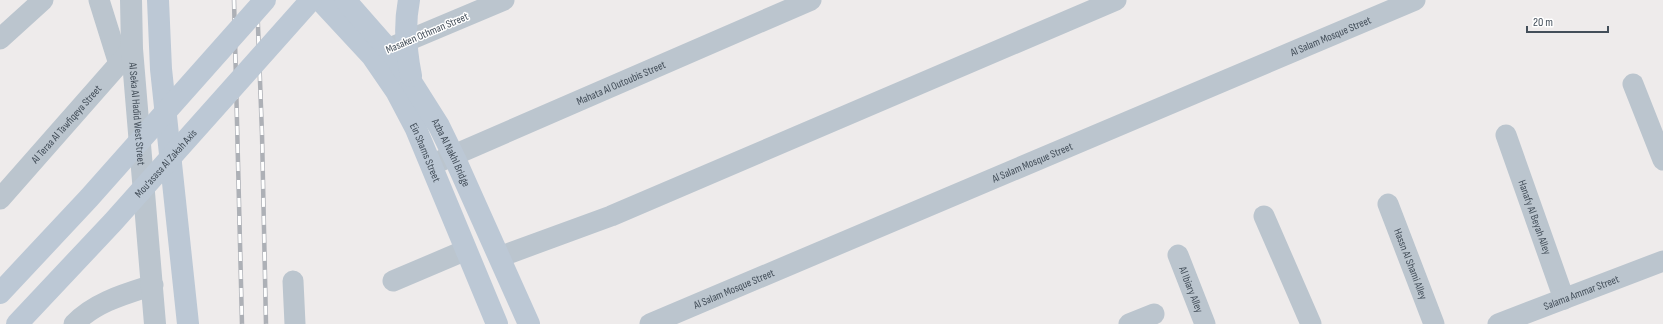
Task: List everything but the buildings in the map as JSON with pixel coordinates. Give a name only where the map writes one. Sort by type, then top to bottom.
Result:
[{"type":"main road","points":[[158,0],[161,70],[188,324]]},
{"type":"main road","points":[[0,293],[94,192],[265,0]]},
{"type":"main road","name":"Mou'asasa Al Zakah Axis","points":[[16,324],[113,222],[311,0]]},
{"type":"main road","name":"Ein Shams Street","points":[[320,0],[372,56],[396,91],[431,165],[497,324]]},
{"type":"main road","name":"Azba Al Nakhl Bridge","points":[[344,0],[396,58],[439,126],[528,324]]},
{"type":"main road","points":[[409,0],[406,29],[407,56],[412,83]]},
{"type":"street","points":[[0,39],[42,0]]},
{"type":"street","points":[[99,0],[125,56]]},
{"type":"street","name":"Al Seka Al Hadid West Street","points":[[131,0],[125,56],[153,285],[155,324]]},
{"type":"street","name":"Masaken Othman Street","points":[[372,56],[458,10],[504,0]]},
{"type":"street","name":"Mahata Al Outoubis Street","points":[[431,165],[811,0]]},
{"type":"street","points":[[499,257],[611,216],[1116,0]]},
{"type":"street","name":"Al Salam Mosque Street","points":[[650,324],[1415,0]]},
{"type":"street","name":"Al Teraa Al Tawfiqeya Street","points":[[0,198],[125,56]]},
{"type":"street","points":[[1633,84],[1663,160]]},
{"type":"street","name":"Hanafy Al Beyah Alley","points":[[1506,135],[1564,299]]},
{"type":"street","name":"Hassn Al Shami Alley","points":[[1388,204],[1434,324]]},
{"type":"street","points":[[1264,216],[1311,324]]},
{"type":"street","points":[[393,281],[466,250]]},
{"type":"street","name":"Al Ibiary Alley","points":[[1178,255],[1206,324]]},
{"type":"street","name":"Salama Ammar Street","points":[[1498,324],[1663,261]]},
{"type":"street","points":[[294,281],[294,324]]},
{"type":"street","points":[[74,324],[82,316],[112,299],[153,285]]},
{"type":"street","points":[[1129,324],[1154,314]]},
{"type":"railway","points":[[234,0],[242,324]]},
{"type":"railway","points":[[257,0],[262,134],[266,324]]}]
